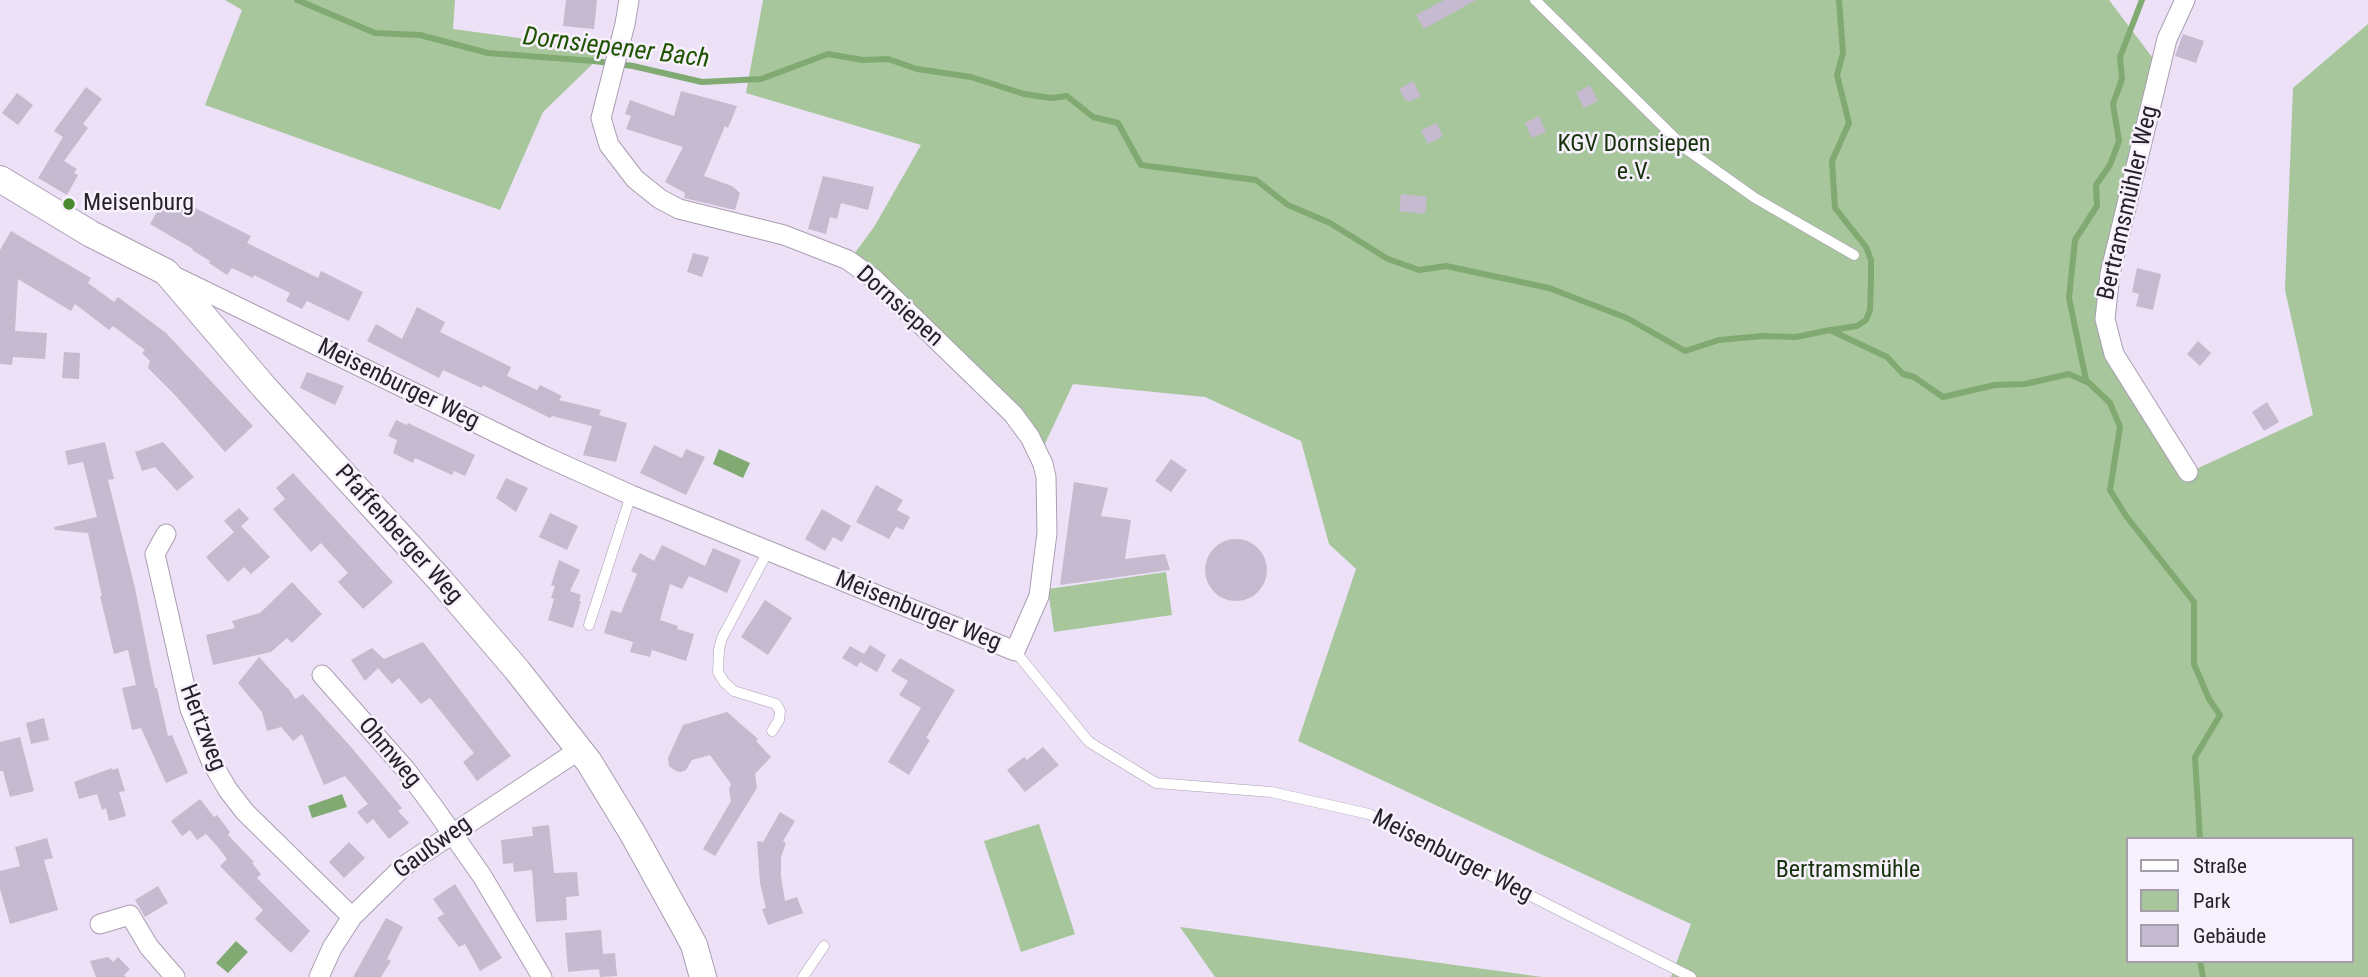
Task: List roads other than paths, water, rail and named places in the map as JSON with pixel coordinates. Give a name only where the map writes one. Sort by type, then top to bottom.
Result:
[{"type":"main road","name":"Pfaffenberger Weg","points":[[0,179],[91,234],[166,272],[264,387],[440,580],[517,670],[579,750],[632,834],[694,945],[703,977]]},
{"type":"street","name":"Dornsiepen","points":[[629,0],[601,112],[604,131],[613,152],[644,187],[679,209],[784,235],[848,260],[874,279],[1013,414],[1030,437],[1046,477],[1045,563],[1039,596],[1015,652]]},
{"type":"street","name":"Bertramsmühler Weg","points":[[2185,0],[2167,39],[2110,274],[2105,319],[2114,354],[2188,472]]},
{"type":"street","name":"Meisenburger Weg","points":[[166,272],[542,455],[631,495],[1015,652]]},
{"type":"street","name":"Hertzweg","points":[[166,534],[155,554],[190,709],[211,761],[245,812],[352,917]]},
{"type":"street","name":"Ohmweg","points":[[322,675],[405,770],[452,833],[518,933],[542,977]]},
{"type":"street","name":"Gaußweg","points":[[318,977],[332,948],[352,917],[404,866],[579,750]]},
{"type":"street","points":[[100,924],[130,915],[149,947],[175,977]]},
{"type":"lane","points":[[1535,0],[1633,94],[1682,146],[1755,198],[1854,255]]},
{"type":"lane","points":[[589,625],[631,495]]},
{"type":"lane","points":[[768,551],[722,638],[718,672],[734,691],[776,705],[780,711],[779,720],[772,731]]},
{"type":"lane","name":"Meisenburger Weg","points":[[1015,652],[1089,742],[1156,783],[1271,792],[1369,814],[1691,977]]},
{"type":"lane","points":[[803,977],[824,946]]},
{"type":"waterway","name":"Dornsiepener Bach","points":[[297,0],[375,33],[420,35],[488,53],[633,66],[702,82],[761,79],[828,54],[863,60],[888,59],[917,69],[971,77],[1024,94],[1051,98],[1067,96],[1093,117],[1118,123],[1141,165],[1256,180],[1288,205],[1330,223],[1388,259],[1419,270],[1446,266],[1549,288],[1627,318],[1685,351],[1719,340],[1763,336],[1796,337],[1830,330],[1887,357],[1903,374],[1914,377],[1943,397],[1995,385],[2025,384],[2069,374],[2089,383]]},
{"type":"waterway","points":[[1831,330],[1857,326],[1866,320],[1870,310],[1871,279],[1871,260],[1866,247],[1835,208],[1832,161],[1849,123],[1837,75],[1843,53],[1839,0]]},
{"type":"waterway","points":[[2142,0],[2120,57],[2122,79],[2113,104],[2119,141],[2110,165],[2096,185],[2097,206],[2075,240],[2069,298],[2086,380],[2110,403],[2120,427],[2110,490],[2126,516],[2194,602],[2194,664],[2209,699],[2220,715],[2195,757],[2200,837]]},
{"type":"waterway","points":[[2200,963],[2203,977]]},
{"type":"place","name":"Meisenburg","points":[[69,204]]},
{"type":"park label","name":"KGV Dornsiepen e.V.","points":[[1634,159]]},
{"type":"park label","name":"Bertramsmühle","points":[[1848,871]]}]
